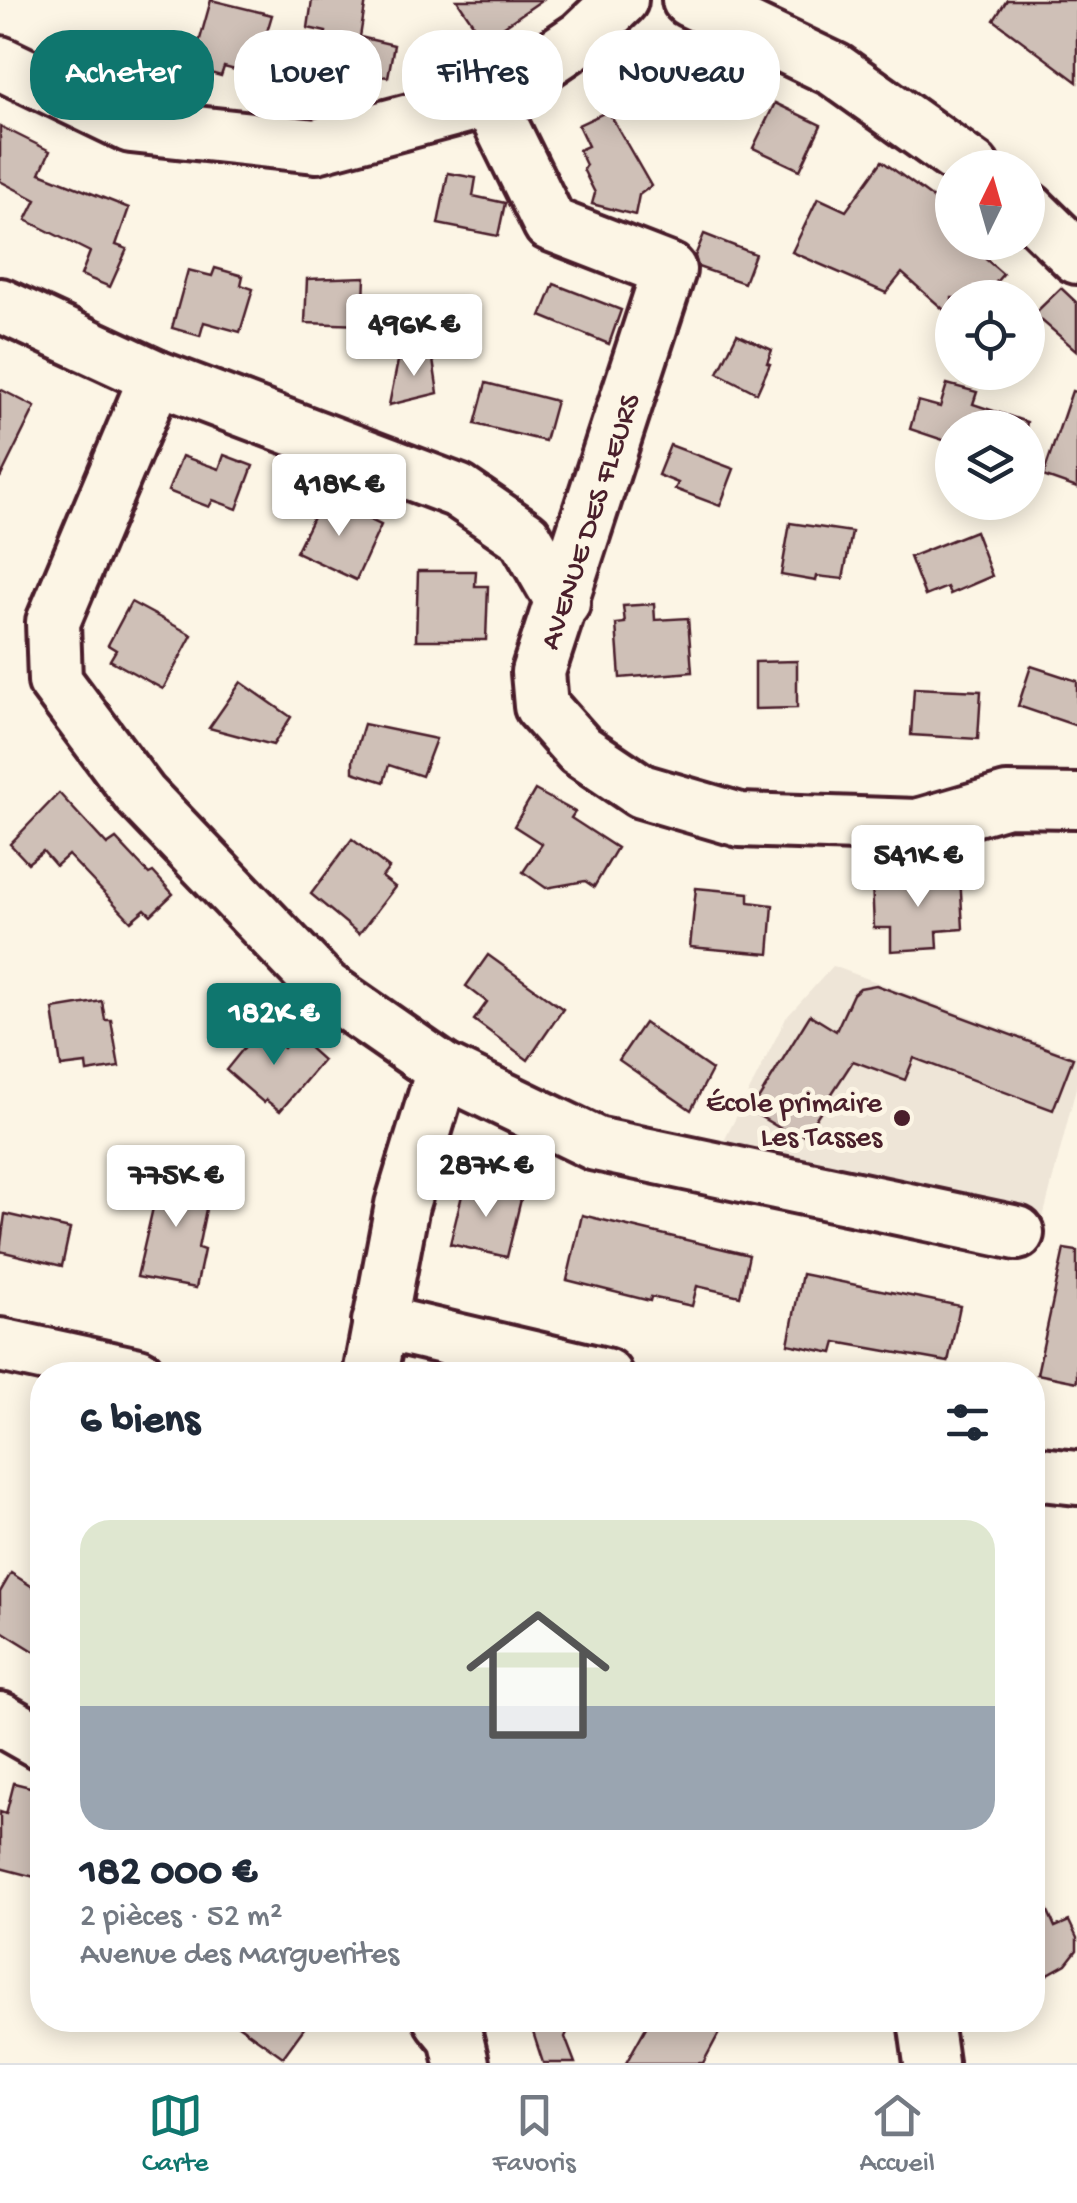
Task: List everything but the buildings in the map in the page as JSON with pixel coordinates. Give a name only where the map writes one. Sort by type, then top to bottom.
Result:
[{"type":"street","points":[[563,51],[582,38],[620,0]]},
{"type":"street","points":[[689,0],[836,70],[948,150]]},
{"type":"street","points":[[0,63],[130,126],[316,146],[414,120]]},
{"type":"street","name":"AVENUE DES FLEURS","points":[[499,120],[550,224],[669,270],[538,672],[541,706],[580,750],[641,792],[740,820],[916,826],[1008,800],[1077,801]]},
{"type":"street","points":[[1045,226],[1077,257]]},
{"type":"street","points":[[0,305],[156,376],[458,491],[526,536],[563,603]]},
{"type":"street","points":[[156,376],[53,622],[55,681],[141,796],[325,988],[443,1070],[596,1144],[1017,1234]]},
{"type":"street","points":[[372,1362],[402,1206],[443,1070]]},
{"type":"street","points":[[379,1322],[550,1362]]},
{"type":"street","points":[[0,1345],[78,1362]]},
{"type":"street","points":[[1045,1474],[1077,1478]]},
{"type":"street","points":[[0,1719],[30,1736]]},
{"type":"street","points":[[451,2032],[462,2063]]},
{"type":"street","points":[[926,2032],[930,2063]]},
{"type":"shaded area","name":"École primaire Les Tasses","points":[[833,966],[1077,1056],[1077,1084],[1042,1222],[718,1153],[786,1018]]},
{"type":"place","name":"École primaire Les Tasses","points":[[902,1118]]}]
